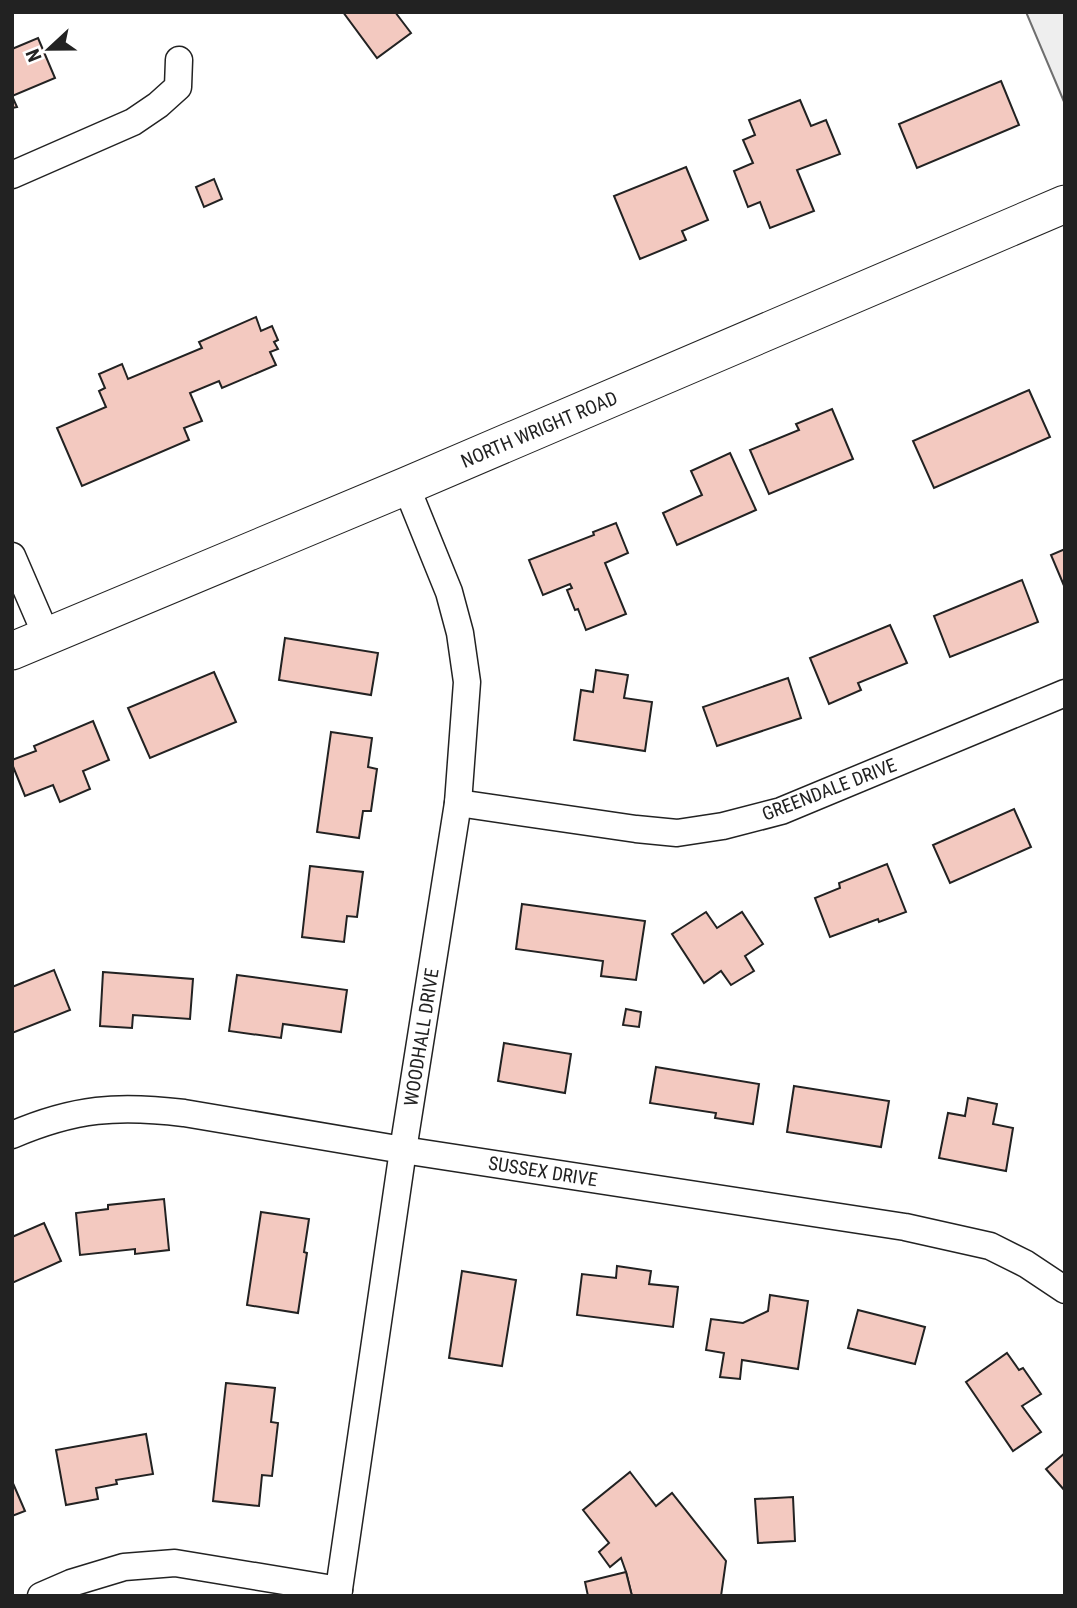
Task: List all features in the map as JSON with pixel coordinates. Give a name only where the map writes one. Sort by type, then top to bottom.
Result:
[{"type":"main road","name":"NORTH WRIGHT ROAD","points":[[12,651],[1065,204]]},
{"type":"street","points":[[12,175],[133,122],[158,105],[178,87],[179,60]]},
{"type":"street","name":"WOODHALL DRIVE","points":[[339,1593],[403,1150],[458,803],[467,682],[460,633],[449,593],[406,486]]},
{"type":"street","points":[[12,556],[47,637]]},
{"type":"street","name":"GREENDALE DRIVE","points":[[458,803],[677,833],[723,826],[781,811],[1065,692]]},
{"type":"street","name":"SUSSEX DRIVE","points":[[12,1135],[79,1112],[148,1108],[184,1113],[403,1150],[905,1227],[990,1246],[1026,1264],[1065,1290]]},
{"type":"street","points":[[41,1596],[71,1583],[124,1567],[175,1563],[339,1593]]},
{"type":"shaded area","points":[[1026,12],[1065,12],[1065,104]]},
{"type":"building","points":[[343,12],[395,12],[411,33],[377,58]]},
{"type":"building","points":[[38,38],[55,78],[12,96],[12,49]]},
{"type":"building","points":[[1001,81],[1019,125],[917,168],[899,124]]},
{"type":"building","points":[[800,100],[811,126],[826,120],[840,154],[797,170],[814,211],[770,228],[760,202],[748,207],[734,171],[753,163],[743,140],[755,135],[749,120]]},
{"type":"building","points":[[686,167],[708,220],[682,231],[686,240],[640,259],[614,196]]},
{"type":"building","points":[[214,179],[222,199],[204,207],[196,187]]},
{"type":"building","points":[[256,317],[261,331],[272,326],[278,340],[274,342],[278,349],[270,352],[276,365],[222,388],[219,381],[190,393],[202,421],[184,428],[189,440],[82,486],[57,428],[106,407],[99,391],[105,388],[99,374],[122,364],[128,379],[202,348],[199,342]]},
{"type":"building","points":[[1029,390],[1050,437],[934,488],[913,441]]},
{"type":"building","points":[[832,409],[853,459],[769,494],[750,450],[799,430],[796,424]]},
{"type":"building","points":[[730,453],[756,510],[677,545],[663,513],[702,495],[691,471]]},
{"type":"building","points":[[616,523],[628,553],[605,563],[626,614],[586,630],[567,590],[572,588],[570,584],[543,595],[529,560],[594,535],[593,532]]},
{"type":"building","points":[[1065,549],[1065,588],[1051,555]]},
{"type":"building","points":[[1022,580],[1038,622],[950,657],[934,616]]},
{"type":"building","points":[[890,625],[907,663],[858,683],[861,690],[829,704],[810,658]]},
{"type":"building","points":[[285,638],[378,653],[371,695],[279,680]]},
{"type":"building","points":[[596,670],[628,675],[624,698],[652,702],[645,751],[574,740],[581,690],[593,692]]},
{"type":"building","points":[[214,672],[236,722],[150,758],[128,708]]},
{"type":"building","points":[[788,678],[801,718],[717,746],[703,707]]},
{"type":"building","points":[[93,721],[109,760],[83,771],[90,789],[60,802],[53,785],[25,796],[12,760],[36,751],[34,746]]},
{"type":"building","points":[[331,732],[372,738],[368,767],[377,769],[371,811],[363,811],[359,838],[317,832]]},
{"type":"building","points":[[1014,809],[1031,847],[950,883],[933,845]]},
{"type":"building","points":[[887,864],[906,912],[830,937],[815,898],[840,888],[839,883]]},
{"type":"building","points":[[310,866],[363,872],[357,917],[347,916],[344,942],[302,937]]},
{"type":"building","points":[[522,904],[645,921],[636,980],[601,976],[603,961],[516,949]]},
{"type":"building","points":[[706,912],[717,928],[742,912],[763,944],[745,956],[754,971],[731,985],[721,971],[704,983],[672,934]]},
{"type":"building","points":[[54,970],[70,1010],[12,1033],[12,987]]},
{"type":"building","points":[[103,972],[193,979],[190,1019],[133,1015],[132,1028],[100,1026]]},
{"type":"building","points":[[237,975],[347,990],[341,1032],[283,1024],[281,1038],[229,1031]]},
{"type":"building","points":[[626,1009],[641,1012],[639,1027],[623,1025]]},
{"type":"building","points":[[504,1043],[571,1054],[565,1093],[498,1081]]},
{"type":"building","points":[[656,1067],[759,1084],[753,1124],[715,1118],[716,1113],[650,1103]]},
{"type":"building","points":[[794,1086],[889,1101],[881,1147],[787,1132]]},
{"type":"building","points":[[968,1098],[997,1104],[993,1124],[1013,1128],[1006,1171],[939,1158],[948,1113],[965,1116]]},
{"type":"building","points":[[164,1199],[169,1250],[135,1254],[135,1249],[80,1255],[76,1213],[108,1209],[108,1205]]},
{"type":"building","points":[[261,1212],[309,1219],[298,1313],[247,1305]]},
{"type":"building","points":[[44,1223],[61,1261],[12,1283],[12,1237]]},
{"type":"building","points":[[617,1266],[651,1271],[649,1284],[678,1287],[673,1327],[577,1315],[582,1274],[616,1278]]},
{"type":"building","points":[[462,1271],[516,1280],[502,1366],[449,1358]]},
{"type":"building","points":[[770,1295],[808,1301],[798,1369],[742,1360],[740,1379],[720,1377],[724,1353],[706,1350],[711,1319],[743,1323],[768,1311]]},
{"type":"building","points":[[858,1310],[925,1327],[915,1364],[848,1348]]},
{"type":"building","points":[[1007,1353],[1019,1370],[1023,1368],[1041,1394],[1022,1406],[1041,1432],[1013,1451],[966,1382]]},
{"type":"building","points":[[226,1383],[275,1388],[271,1422],[278,1423],[272,1476],[262,1475],[259,1506],[213,1501]]},
{"type":"building","points":[[146,1434],[153,1474],[116,1480],[117,1484],[96,1488],[98,1499],[66,1505],[56,1450]]},
{"type":"building","points":[[1065,1453],[1065,1491],[1046,1469]]},
{"type":"building","points":[[630,1472],[656,1506],[672,1493],[726,1561],[721,1596],[632,1596],[621,1558],[610,1567],[599,1552],[609,1543],[583,1510]]},
{"type":"building","points":[[12,1481],[25,1511],[12,1516]]},
{"type":"building","points":[[793,1497],[795,1541],[758,1543],[755,1499]]},
{"type":"building","points":[[626,1572],[632,1596],[588,1596],[585,1582]]}]
